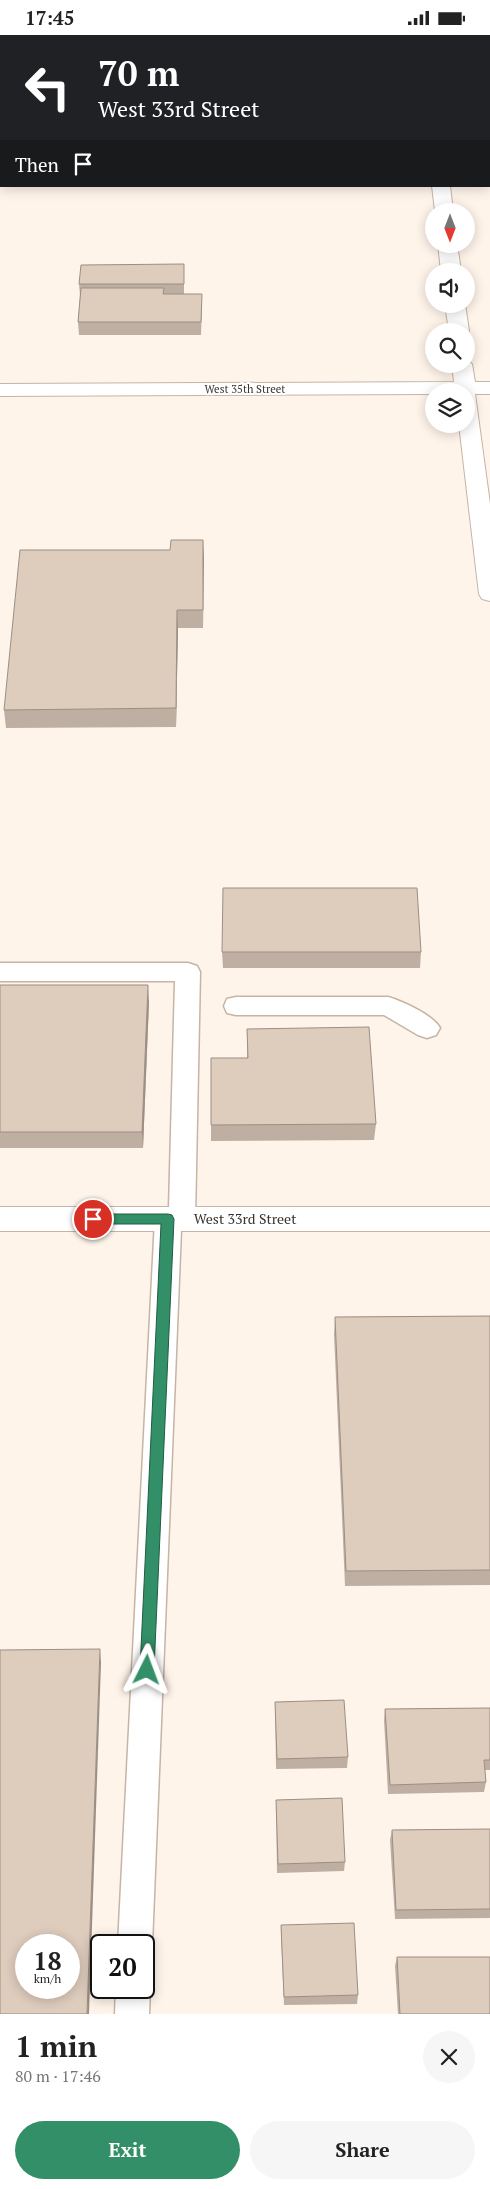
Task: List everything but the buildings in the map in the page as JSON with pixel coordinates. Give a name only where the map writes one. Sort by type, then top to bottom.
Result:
[{"type":"street","points":[[442,187],[443,203]]},
{"type":"street","name":"West 35th Street","points":[[475,390],[490,388]]},
{"type":"street","name":"West 35th Street","points":[[0,390],[425,392]]},
{"type":"street","points":[[471,433],[490,594]]},
{"type":"street","name":"West 33rd Street","points":[[0,1219],[490,1219]]},
{"type":"lane","points":[[0,972],[188,972],[136,1934]]},
{"type":"lane","points":[[236,1005],[388,1006],[427,1028]]},
{"type":"lane","points":[[132,2014],[133,1999]]},
{"type":"route","points":[[93,1219],[168,1219],[147,1670]]}]
